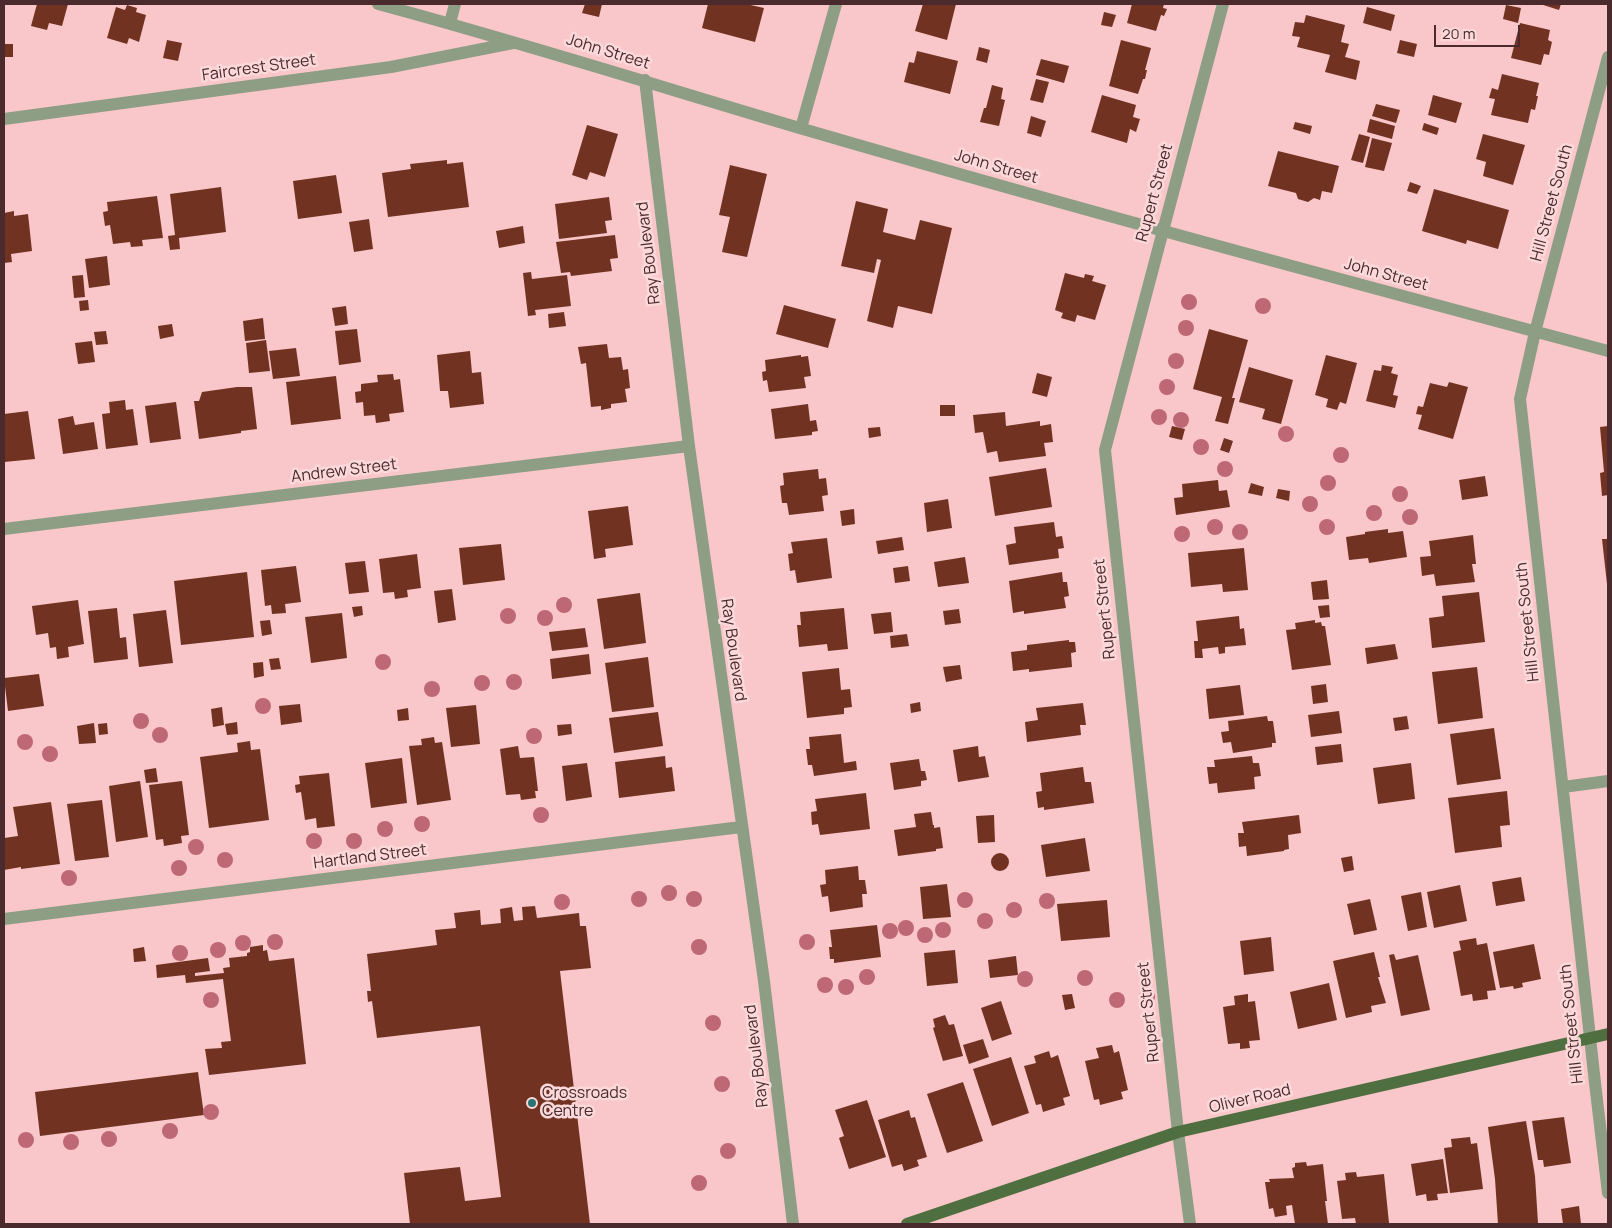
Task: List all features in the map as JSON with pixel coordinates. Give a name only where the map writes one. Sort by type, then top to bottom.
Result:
[{"type":"main road","name":"Oliver Road","points":[[907,1224],[1178,1132],[1608,1034]]},
{"type":"street","name":"John Street","points":[[378,4],[517,42],[800,128],[1162,232],[1608,351]]},
{"type":"street","points":[[450,23],[455,4]]},
{"type":"street","points":[[800,128],[836,4]]},
{"type":"street","name":"Rupert Street","points":[[1190,1224],[1178,1132],[1105,450],[1224,4]]},
{"type":"street","name":"Faircrest Street","points":[[4,119],[392,67],[517,42]]},
{"type":"street","name":"Hill Street South","points":[[1608,56],[1534,332],[1520,399],[1608,1193]]},
{"type":"street","name":"Ray Boulevard","points":[[645,80],[689,446],[764,981],[793,1224]]},
{"type":"street","name":"Andrew Street","points":[[4,529],[689,446]]},
{"type":"street","points":[[1563,787],[1608,781]]},
{"type":"street","name":"Hartland Street","points":[[4,919],[741,827]]},
{"type":"building","points":[[37,4],[68,4],[62,26],[49,23],[47,30],[31,26]]},
{"type":"building","points":[[585,4],[602,4],[599,17],[582,13]]},
{"type":"building","points":[[708,4],[746,4],[764,8],[755,42],[702,28]]},
{"type":"building","points":[[923,4],[956,4],[947,40],[915,31]]},
{"type":"building","points":[[1132,4],[1164,4],[1163,8],[1167,9],[1164,16],[1161,15],[1156,31],[1127,23]]},
{"type":"building","points":[[1540,4],[1561,4],[1559,10]]},
{"type":"building","points":[[127,5],[137,8],[136,12],[146,15],[139,42],[129,38],[127,44],[107,38],[116,7],[125,10]]},
{"type":"building","points":[[1506,5],[1521,8],[1518,23],[1503,19]]},
{"type":"building","points":[[1367,7],[1395,15],[1391,31],[1363,23]]},
{"type":"building","points":[[1104,12],[1116,15],[1112,27],[1101,25]]},
{"type":"building","points":[[1306,15],[1345,25],[1341,42],[1349,44],[1345,57],[1360,61],[1356,80],[1325,72],[1330,55],[1297,47],[1300,37],[1292,36],[1295,22],[1304,23]]},
{"type":"building","points":[[1520,23],[1550,30],[1548,40],[1552,42],[1549,55],[1544,54],[1541,65],[1511,58]]},
{"type":"building","points":[[167,40],[182,43],[178,61],[163,58]]},
{"type":"building","points":[[1121,40],[1151,48],[1145,70],[1147,70],[1145,79],[1143,79],[1138,94],[1109,86]]},
{"type":"building","points":[[1400,40],[1417,44],[1414,57],[1397,53]]},
{"type":"building","points":[[4,44],[13,44],[13,57],[4,57]]},
{"type":"building","points":[[979,47],[990,50],[987,63],[976,60]]},
{"type":"building","points":[[917,51],[958,61],[950,94],[904,82],[909,62],[914,63]]},
{"type":"building","points":[[1041,59],[1069,66],[1064,83],[1036,75]]},
{"type":"building","points":[[1502,74],[1539,83],[1535,110],[1531,109],[1528,123],[1491,115],[1495,99],[1489,98],[1492,88],[1498,90]]},
{"type":"building","points":[[1036,79],[1049,82],[1043,103],[1030,100]]},
{"type":"building","points":[[992,85],[1003,88],[1001,99],[1005,100],[999,126],[980,122]]},
{"type":"building","points":[[1102,95],[1136,105],[1133,117],[1140,119],[1136,132],[1130,129],[1127,143],[1091,132]]},
{"type":"building","points":[[1433,95],[1462,103],[1456,123],[1428,115]]},
{"type":"building","points":[[1376,104],[1400,110],[1396,123],[1372,116]]},
{"type":"building","points":[[1031,116],[1046,121],[1041,137],[1027,133]]},
{"type":"building","points":[[1370,119],[1395,126],[1392,139],[1367,132]]},
{"type":"building","points":[[1295,122],[1312,126],[1310,134],[1293,129]]},
{"type":"building","points":[[1424,123],[1439,128],[1437,135],[1422,130]]},
{"type":"building","points":[[587,125],[618,134],[605,177],[590,172],[587,180],[572,175]]},
{"type":"building","points":[[1359,134],[1370,137],[1363,163],[1351,160]]},
{"type":"building","points":[[1483,134],[1525,145],[1513,185],[1483,176],[1486,162],[1476,159]]},
{"type":"building","points":[[1372,138],[1392,143],[1384,171],[1365,167]]},
{"type":"building","points":[[1278,151],[1339,166],[1332,193],[1322,191],[1320,200],[1314,198],[1308,202],[1298,199],[1296,193],[1268,186]]},
{"type":"building","points":[[447,160],[447,164],[463,162],[469,207],[388,217],[382,173],[411,169],[410,164]]},
{"type":"building","points":[[730,165],[767,174],[747,257],[722,252],[730,217],[719,215]]},
{"type":"building","points":[[336,175],[342,213],[298,219],[293,181]]},
{"type":"building","points":[[1410,182],[1421,186],[1417,194],[1407,191]]},
{"type":"building","points":[[221,187],[226,232],[179,238],[180,249],[170,250],[168,236],[175,235],[170,194]]},
{"type":"building","points":[[1434,189],[1509,210],[1498,249],[1467,240],[1466,244],[1422,231]]},
{"type":"building","points":[[157,196],[163,238],[142,240],[143,246],[131,247],[130,242],[113,244],[110,225],[105,226],[103,212],[108,211],[107,202]]},
{"type":"building","points":[[609,197],[612,220],[605,221],[607,233],[559,239],[555,204]]},
{"type":"building","points":[[856,201],[888,209],[883,232],[915,240],[920,220],[952,228],[932,314],[898,306],[893,328],[867,321],[881,260],[877,259],[874,273],[841,266]]},
{"type":"building","points":[[14,211],[14,216],[28,214],[32,251],[11,254],[12,262],[4,263],[4,213]]},
{"type":"building","points":[[369,219],[373,249],[354,252],[349,222]]},
{"type":"building","points":[[523,226],[525,243],[499,248],[496,231]]},
{"type":"building","points":[[615,235],[618,258],[610,259],[612,271],[571,276],[570,272],[561,273],[556,242]]},
{"type":"building","points":[[107,256],[110,285],[89,288],[85,259]]},
{"type":"building","points":[[531,272],[532,279],[567,275],[571,306],[535,310],[536,315],[528,316],[523,273]]},
{"type":"building","points":[[1065,273],[1084,278],[1085,274],[1094,276],[1092,281],[1106,285],[1095,320],[1077,315],[1075,322],[1061,318],[1063,313],[1055,310]]},
{"type":"building","points":[[83,275],[85,297],[74,298],[72,276]]},
{"type":"building","points":[[88,300],[89,310],[80,311],[79,301]]},
{"type":"building","points":[[784,305],[836,319],[828,348],[776,334]]},
{"type":"building","points":[[346,306],[348,324],[335,326],[332,308]]},
{"type":"building","points":[[564,312],[566,326],[549,328],[548,314]]},
{"type":"building","points":[[263,318],[265,339],[245,341],[243,321]]},
{"type":"building","points":[[172,324],[174,336],[160,339],[158,326]]},
{"type":"building","points":[[357,329],[361,362],[339,365],[335,331]]},
{"type":"building","points":[[1209,329],[1248,340],[1232,398],[1235,398],[1228,424],[1215,421],[1222,397],[1193,389]]},
{"type":"building","points":[[106,331],[108,344],[96,345],[94,332]]},
{"type":"building","points":[[266,340],[270,371],[249,373],[246,343]]},
{"type":"building","points":[[92,341],[95,362],[78,364],[75,343]]},
{"type":"building","points":[[607,344],[609,358],[621,357],[623,370],[628,369],[630,388],[625,389],[627,402],[611,404],[611,408],[601,410],[601,406],[591,407],[586,363],[581,364],[578,347]]},
{"type":"building","points":[[296,348],[300,376],[273,379],[269,351]]},
{"type":"building","points":[[470,351],[472,373],[481,372],[484,404],[450,408],[448,391],[440,391],[437,355]]},
{"type":"building","points":[[801,355],[801,357],[808,356],[811,376],[804,377],[806,388],[769,392],[767,380],[763,381],[762,372],[766,371],[765,360]]},
{"type":"building","points":[[1326,355],[1357,363],[1346,404],[1340,402],[1337,410],[1326,407],[1328,399],[1315,395]]},
{"type":"building","points":[[1382,365],[1393,367],[1391,373],[1398,375],[1393,395],[1398,396],[1395,408],[1366,401],[1374,370],[1381,371]]},
{"type":"building","points":[[1249,367],[1293,380],[1281,424],[1262,419],[1265,409],[1239,402]]},
{"type":"building","points":[[1037,373],[1052,377],[1047,397],[1032,393]]},
{"type":"building","points":[[393,374],[394,380],[400,379],[404,412],[389,414],[390,421],[376,423],[375,415],[364,416],[363,402],[356,403],[355,392],[361,391],[361,384],[378,382],[377,375]]},
{"type":"building","points":[[336,376],[341,419],[291,425],[286,382]]},
{"type":"building","points":[[1449,382],[1468,387],[1453,439],[1418,429],[1422,415],[1416,414],[1418,406],[1423,407],[1430,383],[1447,387]]},
{"type":"building","points":[[252,387],[257,429],[199,439],[194,401],[199,401],[202,392]]},
{"type":"building","points":[[125,400],[126,410],[133,409],[138,445],[106,449],[102,414],[110,413],[109,402]]},
{"type":"building","points":[[176,402],[181,439],[150,443],[145,406]]},
{"type":"building","points":[[808,404],[810,421],[816,420],[818,431],[812,432],[812,435],[775,439],[771,409]]},
{"type":"building","points":[[940,405],[955,405],[955,416],[940,416]]},
{"type":"building","points":[[28,411],[35,459],[4,462],[4,414]]},
{"type":"building","points":[[1005,412],[1006,426],[1040,421],[1040,426],[1051,424],[1053,442],[1044,443],[1046,456],[999,462],[997,451],[987,453],[983,432],[975,433],[973,415]]},
{"type":"building","points":[[73,416],[75,425],[94,422],[98,449],[63,454],[58,419]]},
{"type":"building","points":[[1172,426],[1185,429],[1182,440],[1169,437]]},
{"type":"building","points":[[1608,426],[1608,495],[1602,496],[1600,473],[1604,472],[1600,427]]},
{"type":"building","points":[[880,427],[881,436],[869,438],[868,428]]},
{"type":"building","points":[[1224,438],[1233,441],[1229,453],[1220,450]]},
{"type":"building","points":[[1046,468],[1052,507],[995,516],[989,477]]},
{"type":"building","points":[[818,469],[819,479],[826,478],[828,495],[822,496],[824,511],[789,515],[787,503],[782,503],[780,486],[784,485],[783,473]]},
{"type":"building","points":[[1485,476],[1488,496],[1462,500],[1459,480]]},
{"type":"building","points":[[1218,480],[1219,491],[1227,490],[1230,507],[1176,515],[1174,498],[1183,497],[1182,484]]},
{"type":"building","points":[[1251,483],[1264,487],[1262,496],[1248,493]]},
{"type":"building","points":[[1278,489],[1290,491],[1289,501],[1276,498]]},
{"type":"building","points":[[948,499],[952,528],[927,532],[924,503]]},
{"type":"building","points":[[628,506],[633,545],[605,549],[606,557],[594,559],[588,511]]},
{"type":"building","points":[[854,509],[855,524],[842,526],[840,511]]},
{"type":"building","points":[[1054,522],[1056,537],[1062,536],[1064,548],[1058,549],[1059,558],[1009,565],[1006,545],[1016,543],[1014,527]]},
{"type":"building","points":[[1388,529],[1388,533],[1403,531],[1407,557],[1369,563],[1368,558],[1349,560],[1346,537]]},
{"type":"building","points":[[1473,535],[1476,564],[1472,564],[1475,582],[1436,586],[1434,574],[1422,576],[1420,557],[1431,556],[1429,541]]},
{"type":"building","points":[[902,537],[904,550],[878,554],[876,541]]},
{"type":"building","points":[[827,538],[832,578],[797,583],[795,570],[790,571],[788,554],[793,553],[791,542]]},
{"type":"building","points":[[1602,539],[1608,539],[1608,584],[1607,584]]},
{"type":"building","points":[[501,544],[505,580],[463,585],[459,548]]},
{"type":"building","points":[[1244,548],[1248,590],[1223,592],[1222,584],[1191,587],[1188,553]]},
{"type":"building","points":[[417,554],[421,588],[407,590],[408,597],[395,599],[394,592],[383,593],[379,559]]},
{"type":"building","points":[[965,557],[969,583],[938,587],[934,562]]},
{"type":"building","points":[[365,561],[369,592],[349,594],[345,563]]},
{"type":"building","points":[[296,566],[301,602],[285,604],[286,613],[272,614],[271,605],[265,606],[261,570]]},
{"type":"building","points":[[908,566],[910,581],[895,583],[893,568]]},
{"type":"building","points":[[247,572],[254,637],[181,645],[174,581]]},
{"type":"building","points":[[1062,572],[1063,582],[1067,582],[1069,596],[1064,597],[1066,608],[1024,614],[1024,611],[1013,613],[1009,581]]},
{"type":"building","points":[[1327,580],[1329,599],[1313,600],[1311,582]]},
{"type":"building","points":[[452,589],[456,620],[438,623],[434,591]]},
{"type":"building","points":[[1479,592],[1485,642],[1432,648],[1429,618],[1444,616],[1442,596]]},
{"type":"building","points":[[640,593],[646,643],[604,649],[597,599]]},
{"type":"building","points":[[78,600],[84,644],[68,647],[69,657],[57,659],[56,647],[50,648],[48,633],[36,635],[32,606]]},
{"type":"building","points":[[1329,605],[1330,617],[1320,618],[1318,606]]},
{"type":"building","points":[[362,606],[363,615],[354,617],[352,607]]},
{"type":"building","points":[[117,608],[120,638],[126,637],[128,659],[94,663],[88,611]]},
{"type":"building","points":[[844,608],[848,649],[828,651],[827,644],[799,647],[797,625],[801,625],[800,612]]},
{"type":"building","points":[[959,609],[961,623],[945,625],[943,611]]},
{"type":"building","points":[[166,610],[173,663],[139,667],[133,614]]},
{"type":"building","points":[[891,612],[893,632],[874,634],[871,614]]},
{"type":"building","points":[[342,613],[347,658],[311,663],[305,617]]},
{"type":"building","points":[[1239,616],[1240,629],[1244,628],[1246,645],[1225,647],[1225,653],[1219,654],[1218,647],[1202,649],[1203,658],[1195,658],[1194,641],[1198,641],[1196,621]]},
{"type":"building","points":[[270,620],[272,634],[262,636],[260,621]]},
{"type":"building","points":[[1315,620],[1315,623],[1321,622],[1322,626],[1325,626],[1331,665],[1292,670],[1286,630],[1296,629],[1295,623]]},
{"type":"building","points":[[585,628],[588,647],[552,651],[549,632]]},
{"type":"building","points":[[907,634],[909,646],[891,648],[890,636]]},
{"type":"building","points":[[1069,640],[1069,642],[1075,642],[1076,652],[1071,653],[1072,667],[1029,672],[1029,669],[1013,671],[1011,652],[1027,650],[1027,645]]},
{"type":"building","points":[[1395,644],[1398,659],[1367,664],[1365,648]]},
{"type":"building","points":[[589,654],[591,674],[552,679],[550,659]]},
{"type":"building","points":[[648,657],[654,707],[612,712],[605,663]]},
{"type":"building","points":[[279,658],[281,669],[271,670],[269,659]]},
{"type":"building","points":[[263,662],[264,676],[254,678],[253,663]]},
{"type":"building","points":[[960,665],[962,679],[946,682],[943,667]]},
{"type":"building","points":[[1477,667],[1483,718],[1438,724],[1432,672]]},
{"type":"building","points":[[839,668],[841,690],[850,689],[852,707],[844,708],[844,714],[807,718],[802,672]]},
{"type":"building","points":[[39,674],[44,706],[8,711],[4,678]]},
{"type":"building","points":[[1326,684],[1328,702],[1313,704],[1311,686]]},
{"type":"building","points":[[1240,685],[1244,715],[1209,719],[1206,689]]},
{"type":"building","points":[[920,702],[921,711],[911,713],[910,704]]},
{"type":"building","points":[[1083,703],[1086,725],[1080,725],[1081,735],[1027,742],[1025,722],[1038,720],[1036,708]]},
{"type":"building","points":[[300,704],[302,722],[281,725],[279,706]]},
{"type":"building","points":[[476,705],[480,744],[451,747],[446,708]]},
{"type":"building","points":[[222,707],[224,725],[213,727],[211,709]]},
{"type":"building","points":[[408,708],[409,720],[398,721],[397,710]]},
{"type":"building","points":[[1339,711],[1342,733],[1311,737],[1308,715]]},
{"type":"building","points":[[658,712],[663,746],[614,753],[609,718]]},
{"type":"building","points":[[1267,716],[1268,721],[1273,721],[1276,743],[1272,743],[1272,747],[1233,753],[1231,742],[1223,743],[1221,732],[1229,731],[1228,721]]},
{"type":"building","points":[[1407,716],[1409,729],[1395,731],[1393,718]]},
{"type":"building","points":[[237,722],[238,734],[227,735],[225,724]]},
{"type":"building","points":[[94,723],[96,743],[79,744],[77,726]]},
{"type":"building","points":[[107,723],[108,734],[99,735],[98,724]]},
{"type":"building","points":[[571,724],[572,734],[558,736],[557,725]]},
{"type":"building","points":[[1494,728],[1501,779],[1457,785],[1450,734]]},
{"type":"building","points":[[841,734],[844,763],[856,761],[857,770],[814,776],[812,765],[808,765],[806,749],[810,749],[809,737]]},
{"type":"building","points":[[434,737],[435,743],[442,742],[451,800],[417,805],[409,746],[422,745],[421,739]]},
{"type":"building","points":[[250,741],[251,750],[260,749],[269,820],[209,828],[200,757],[238,752],[237,743]]},
{"type":"building","points":[[1341,744],[1343,762],[1317,765],[1315,747]]},
{"type":"building","points":[[518,746],[520,758],[534,757],[538,791],[535,791],[536,798],[521,800],[520,794],[506,795],[500,749]]},
{"type":"building","points":[[978,746],[979,757],[985,756],[989,777],[958,782],[953,750]]},
{"type":"building","points":[[665,756],[666,768],[672,767],[675,791],[619,798],[615,762]]},
{"type":"building","points":[[1252,756],[1253,763],[1259,763],[1261,776],[1254,777],[1255,789],[1218,793],[1217,783],[1209,784],[1207,767],[1215,767],[1214,760]]},
{"type":"building","points":[[402,758],[407,803],[371,808],[365,763]]},
{"type":"building","points":[[919,759],[921,771],[925,771],[927,780],[921,781],[921,786],[894,790],[890,763]]},
{"type":"building","points":[[587,763],[592,797],[566,801],[562,766]]},
{"type":"building","points":[[1411,763],[1415,799],[1378,804],[1373,768]]},
{"type":"building","points":[[1083,767],[1085,782],[1091,782],[1094,803],[1044,810],[1044,807],[1038,808],[1036,792],[1042,791],[1040,773]]},
{"type":"building","points":[[156,768],[158,782],[146,783],[144,770]]},
{"type":"building","points":[[329,773],[335,826],[317,828],[316,818],[305,820],[301,792],[296,793],[295,785],[300,784],[299,776]]},
{"type":"building","points":[[140,781],[148,837],[116,842],[109,786]]},
{"type":"building","points":[[182,781],[189,835],[181,836],[182,843],[164,846],[163,839],[156,840],[149,785]]},
{"type":"building","points":[[1507,791],[1510,825],[1500,826],[1502,847],[1455,853],[1448,798]]},
{"type":"building","points":[[866,793],[870,829],[820,835],[818,824],[812,825],[811,812],[817,811],[815,799]]},
{"type":"building","points":[[102,800],[109,857],[75,861],[67,804]]},
{"type":"building","points":[[51,802],[60,864],[4,870],[4,838],[18,836],[13,807]]},
{"type":"building","points":[[931,812],[934,828],[940,827],[943,848],[936,849],[936,851],[898,856],[894,830],[916,827],[914,814]]},
{"type":"building","points":[[994,815],[995,842],[978,843],[976,816]]},
{"type":"building","points":[[1299,815],[1301,833],[1288,835],[1289,849],[1247,856],[1246,846],[1239,847],[1238,833],[1244,833],[1242,822]]},
{"type":"building","points":[[1085,838],[1090,871],[1046,877],[1041,845]]},
{"type":"building","points":[[1000,853],[1006,856],[1009,862],[1006,868],[1000,871],[994,868],[991,862],[994,856]]},
{"type":"building","points":[[1352,856],[1354,870],[1344,872],[1341,858]]},
{"type":"building","points":[[858,866],[859,880],[865,880],[867,894],[862,894],[863,907],[830,912],[828,896],[822,897],[820,885],[826,884],[825,870]]},
{"type":"building","points":[[1521,877],[1525,901],[1496,906],[1492,882]]},
{"type":"building","points":[[947,884],[951,917],[923,919],[920,887]]},
{"type":"building","points":[[1460,885],[1467,921],[1434,928],[1427,892]]},
{"type":"building","points":[[1421,892],[1427,927],[1408,931],[1401,896]]},
{"type":"building","points":[[1370,899],[1377,930],[1354,935],[1347,904]]},
{"type":"building","points":[[1107,900],[1110,937],[1061,941],[1057,904]]},
{"type":"building","name":"Crossroads Centre","points":[[535,906],[537,918],[579,913],[580,926],[586,926],[591,968],[560,971],[590,1224],[410,1224],[404,1173],[460,1167],[465,1201],[501,1197],[480,1026],[377,1038],[372,1001],[368,1002],[367,991],[371,991],[367,954],[437,945],[435,930],[456,928],[454,913],[480,910],[481,925],[501,923],[500,909],[512,907],[514,921],[523,920],[522,907]]},
{"type":"building","points":[[877,925],[881,957],[834,963],[834,959],[830,959],[829,947],[832,947],[830,930]]},
{"type":"building","points":[[1271,937],[1274,971],[1244,975],[1240,941]]},
{"type":"building","points":[[1476,938],[1477,945],[1487,943],[1496,990],[1487,991],[1488,999],[1473,1001],[1472,994],[1461,996],[1453,952],[1461,950],[1459,941]]},
{"type":"building","points":[[1534,944],[1541,979],[1522,983],[1523,987],[1514,989],[1513,986],[1500,988],[1493,952]]},
{"type":"building","points":[[263,945],[263,951],[267,950],[269,961],[294,958],[306,1064],[209,1075],[205,1049],[222,1048],[221,1042],[231,1041],[223,979],[186,983],[185,975],[157,978],[156,965],[208,958],[210,971],[195,973],[195,976],[224,973],[223,968],[230,967],[229,958],[247,956],[247,953],[250,952],[250,947]]},
{"type":"building","points":[[144,947],[146,961],[134,962],[133,949]]},
{"type":"building","points":[[955,950],[958,983],[927,986],[924,953]]},
{"type":"building","points":[[1374,952],[1380,977],[1378,977],[1386,1003],[1371,1006],[1372,1012],[1346,1018],[1333,961]]},
{"type":"building","points":[[1394,954],[1396,960],[1418,955],[1430,1010],[1401,1016],[1389,955]]},
{"type":"building","points":[[1016,956],[1018,975],[990,978],[988,960]]},
{"type":"building","points":[[1329,983],[1337,1020],[1298,1029],[1290,992]]},
{"type":"building","points":[[1072,994],[1075,1008],[1065,1010],[1062,995]]},
{"type":"building","points":[[1248,994],[1248,1002],[1255,1001],[1260,1040],[1249,1041],[1250,1048],[1240,1049],[1240,1043],[1228,1044],[1223,1007],[1235,1005],[1234,996]]},
{"type":"building","points":[[1001,1001],[1012,1034],[992,1041],[981,1008]]},
{"type":"building","points":[[945,1015],[949,1025],[954,1024],[963,1056],[943,1061],[933,1028],[935,1027],[933,1019]]},
{"type":"building","points":[[983,1039],[989,1057],[969,1064],[963,1045]]},
{"type":"building","points":[[1112,1045],[1114,1053],[1119,1051],[1128,1090],[1121,1092],[1123,1099],[1100,1105],[1099,1099],[1094,1100],[1085,1061],[1099,1058],[1096,1048]]},
{"type":"building","points":[[1049,1051],[1051,1058],[1058,1055],[1070,1096],[1063,1098],[1065,1105],[1043,1112],[1041,1104],[1036,1105],[1024,1066],[1036,1063],[1034,1056]]},
{"type":"building","points":[[1011,1057],[1029,1113],[992,1126],[973,1069]]},
{"type":"building","points":[[198,1072],[204,1115],[40,1136],[35,1092]]},
{"type":"building","points":[[963,1082],[983,1141],[947,1153],[927,1094]]},
{"type":"building","points":[[867,1100],[886,1157],[849,1169],[839,1138],[844,1136],[835,1110]]},
{"type":"building","points":[[909,1110],[911,1118],[915,1117],[927,1157],[917,1160],[919,1166],[904,1171],[902,1164],[892,1167],[878,1120]]},
{"type":"building","points":[[1564,1117],[1571,1163],[1544,1167],[1543,1160],[1538,1160],[1532,1121]]},
{"type":"building","points":[[1526,1121],[1535,1176],[1538,1223],[1498,1224],[1495,1179],[1488,1127]]},
{"type":"building","points":[[1470,1137],[1471,1144],[1477,1143],[1483,1189],[1450,1193],[1444,1148],[1452,1147],[1451,1139]]},
{"type":"building","points":[[1443,1159],[1448,1193],[1437,1194],[1438,1200],[1427,1201],[1426,1194],[1416,1196],[1411,1164]]},
{"type":"building","points":[[1306,1162],[1307,1166],[1323,1164],[1328,1224],[1295,1224],[1292,1205],[1286,1206],[1287,1215],[1275,1217],[1273,1208],[1269,1209],[1265,1182],[1270,1182],[1269,1179],[1294,1178],[1292,1168],[1295,1167],[1295,1163]]},
{"type":"building","points":[[1356,1172],[1357,1177],[1384,1174],[1389,1223],[1356,1224],[1355,1218],[1342,1219],[1337,1181],[1346,1180],[1345,1173]]},
{"type":"building","points":[[1579,1206],[1581,1224],[1563,1224],[1561,1209]]},
{"type":"place","name":"Crossroads Centre","points":[[532,1103]]}]
